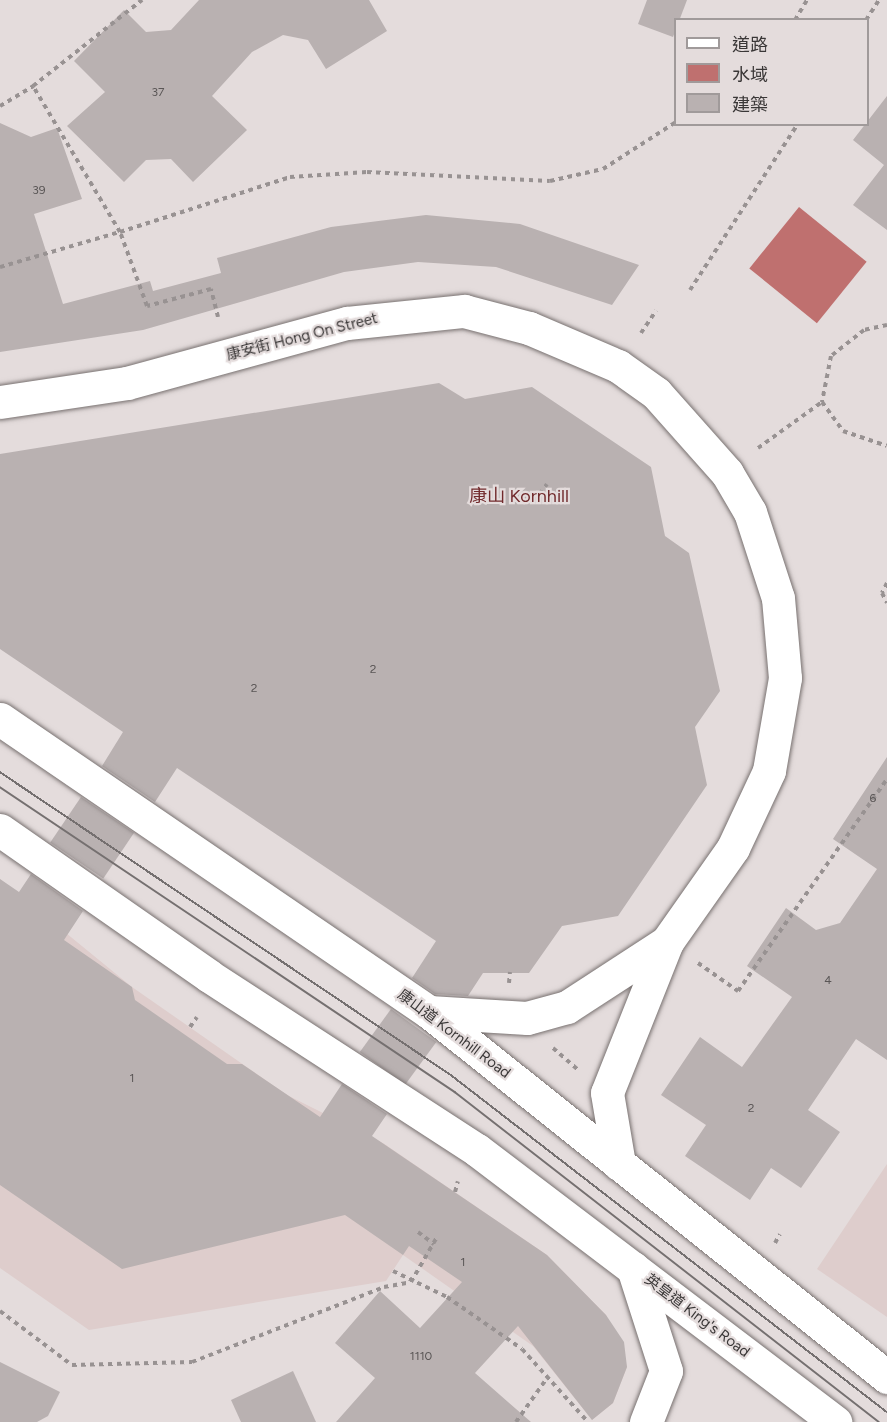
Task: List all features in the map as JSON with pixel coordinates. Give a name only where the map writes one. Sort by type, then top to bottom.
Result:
[{"type":"main road","name":"康安街 Hong On Street","points":[[0,402],[128,383],[347,323],[425,311],[464,311],[529,328],[588,350],[656,393],[727,473],[750,512],[778,598],[785,678],[769,771],[733,848],[667,942],[607,1093]]},
{"type":"main road","name":"康山道 Kornhill Road","points":[[0,719],[429,1012],[887,1377]]},
{"type":"main road","points":[[0,830],[209,976],[439,1124],[632,1266]]},
{"type":"main road","name":"康安街 Hong On Street","points":[[429,1012],[527,1018],[567,1007],[667,942]]},
{"type":"main road","points":[[607,1093],[619,1164]]},
{"type":"main road","name":"英皇道 King's Road","points":[[632,1266],[666,1371],[646,1422]]},
{"type":"main road","name":"英皇道 King's Road","points":[[632,1266],[835,1422]]},
{"type":"path","points":[[0,106],[33,86],[142,0]]},
{"type":"path","points":[[796,18],[807,0]]},
{"type":"path","points":[[867,18],[879,0]]},
{"type":"path","points":[[33,86],[120,232],[147,306],[211,289],[218,317]]},
{"type":"path","points":[[0,267],[120,232],[290,177],[378,172],[550,182],[603,169],[674,123]]},
{"type":"path","points":[[690,290],[797,126]]},
{"type":"path","points":[[641,333],[656,311]]},
{"type":"path","points":[[758,448],[822,402],[831,356],[864,330],[887,325]]},
{"type":"path","points":[[822,402],[843,431],[887,446]]},
{"type":"path","points":[[540,494],[547,484]]},
{"type":"path","points":[[887,583],[882,593],[887,603]]},
{"type":"path","points":[[698,963],[738,991],[887,779]]},
{"type":"path","points":[[510,972],[509,983],[527,1018],[564,1060],[607,1093]]},
{"type":"path","points":[[190,1027],[196,1017]]},
{"type":"path","points":[[455,1192],[459,1179]]},
{"type":"path","points":[[418,1232],[434,1244]]},
{"type":"path","points":[[775,1244],[780,1234]]},
{"type":"path","points":[[0,1311],[72,1365],[192,1362],[384,1287],[411,1282],[437,1237]]},
{"type":"path","points":[[393,1271],[411,1282],[447,1297],[522,1350],[588,1422]]},
{"type":"path","points":[[516,1422],[547,1378]]},
{"type":"shaded area","points":[[0,879],[132,987],[287,1095],[383,1143],[547,1255],[606,1315],[627,1367],[613,1403],[592,1420],[533,1346],[403,1255],[386,1281],[89,1330],[0,1268]]},
{"type":"shaded area","points":[[887,1164],[887,1317],[817,1269]]},
{"type":"water","points":[[799,207],[867,262],[817,323],[749,268]]},
{"type":"building","points":[[199,0],[369,0],[387,31],[326,69],[308,40],[283,35],[252,52],[212,96],[247,130],[193,182],[171,159],[146,160],[124,182],[67,126],[105,92],[74,61],[124,10],[146,32],[171,30]]},
{"type":"building","points":[[647,0],[687,0],[680,18],[674,18],[673,37],[638,24]]},
{"type":"building","points":[[887,96],[887,230],[853,205],[884,165],[853,140],[864,126],[869,126],[869,119]]},
{"type":"building","points":[[0,123],[31,137],[57,128],[82,199],[34,214],[63,304],[150,281],[153,291],[221,273],[217,258],[331,227],[426,215],[520,224],[639,265],[612,305],[496,267],[418,262],[344,272],[143,330],[0,352]]},
{"type":"building","points":[[439,383],[465,399],[532,387],[651,467],[665,536],[689,553],[720,691],[695,727],[707,785],[618,916],[562,926],[529,973],[483,973],[468,996],[435,994],[412,978],[436,941],[177,768],[155,802],[102,766],[123,732],[0,649],[0,454]]},
{"type":"building","points":[[887,757],[887,1060],[856,1039],[808,1110],[840,1132],[801,1188],[771,1168],[750,1200],[685,1156],[706,1125],[661,1095],[700,1037],[742,1067],[792,997],[747,966],[786,908],[816,930],[840,923],[877,869],[833,839]]},
{"type":"building","points":[[81,797],[134,833],[103,878],[50,843]]},
{"type":"building","points":[[31,874],[83,911],[64,940],[132,987],[135,1000],[227,1064],[242,1064],[320,1117],[342,1084],[387,1114],[372,1136],[547,1255],[606,1315],[624,1342],[627,1367],[613,1403],[592,1420],[518,1326],[475,1373],[531,1422],[336,1422],[375,1378],[335,1343],[380,1291],[420,1328],[462,1282],[409,1246],[403,1255],[345,1215],[122,1269],[0,1185],[0,879],[19,892]]},
{"type":"building","points":[[391,1009],[436,1042],[405,1085],[360,1052]]},
{"type":"building","points":[[0,1362],[60,1392],[48,1416],[37,1422],[0,1422]]},
{"type":"building","points":[[293,1371],[316,1422],[241,1422],[231,1400]]},
{"type":"tram line","points":[[0,772],[451,1075],[887,1412]]},
{"type":"tram line","points":[[0,787],[455,1092],[879,1422]]},
{"type":"district","name":"康山 Kornhill","points":[[519,496]]}]
